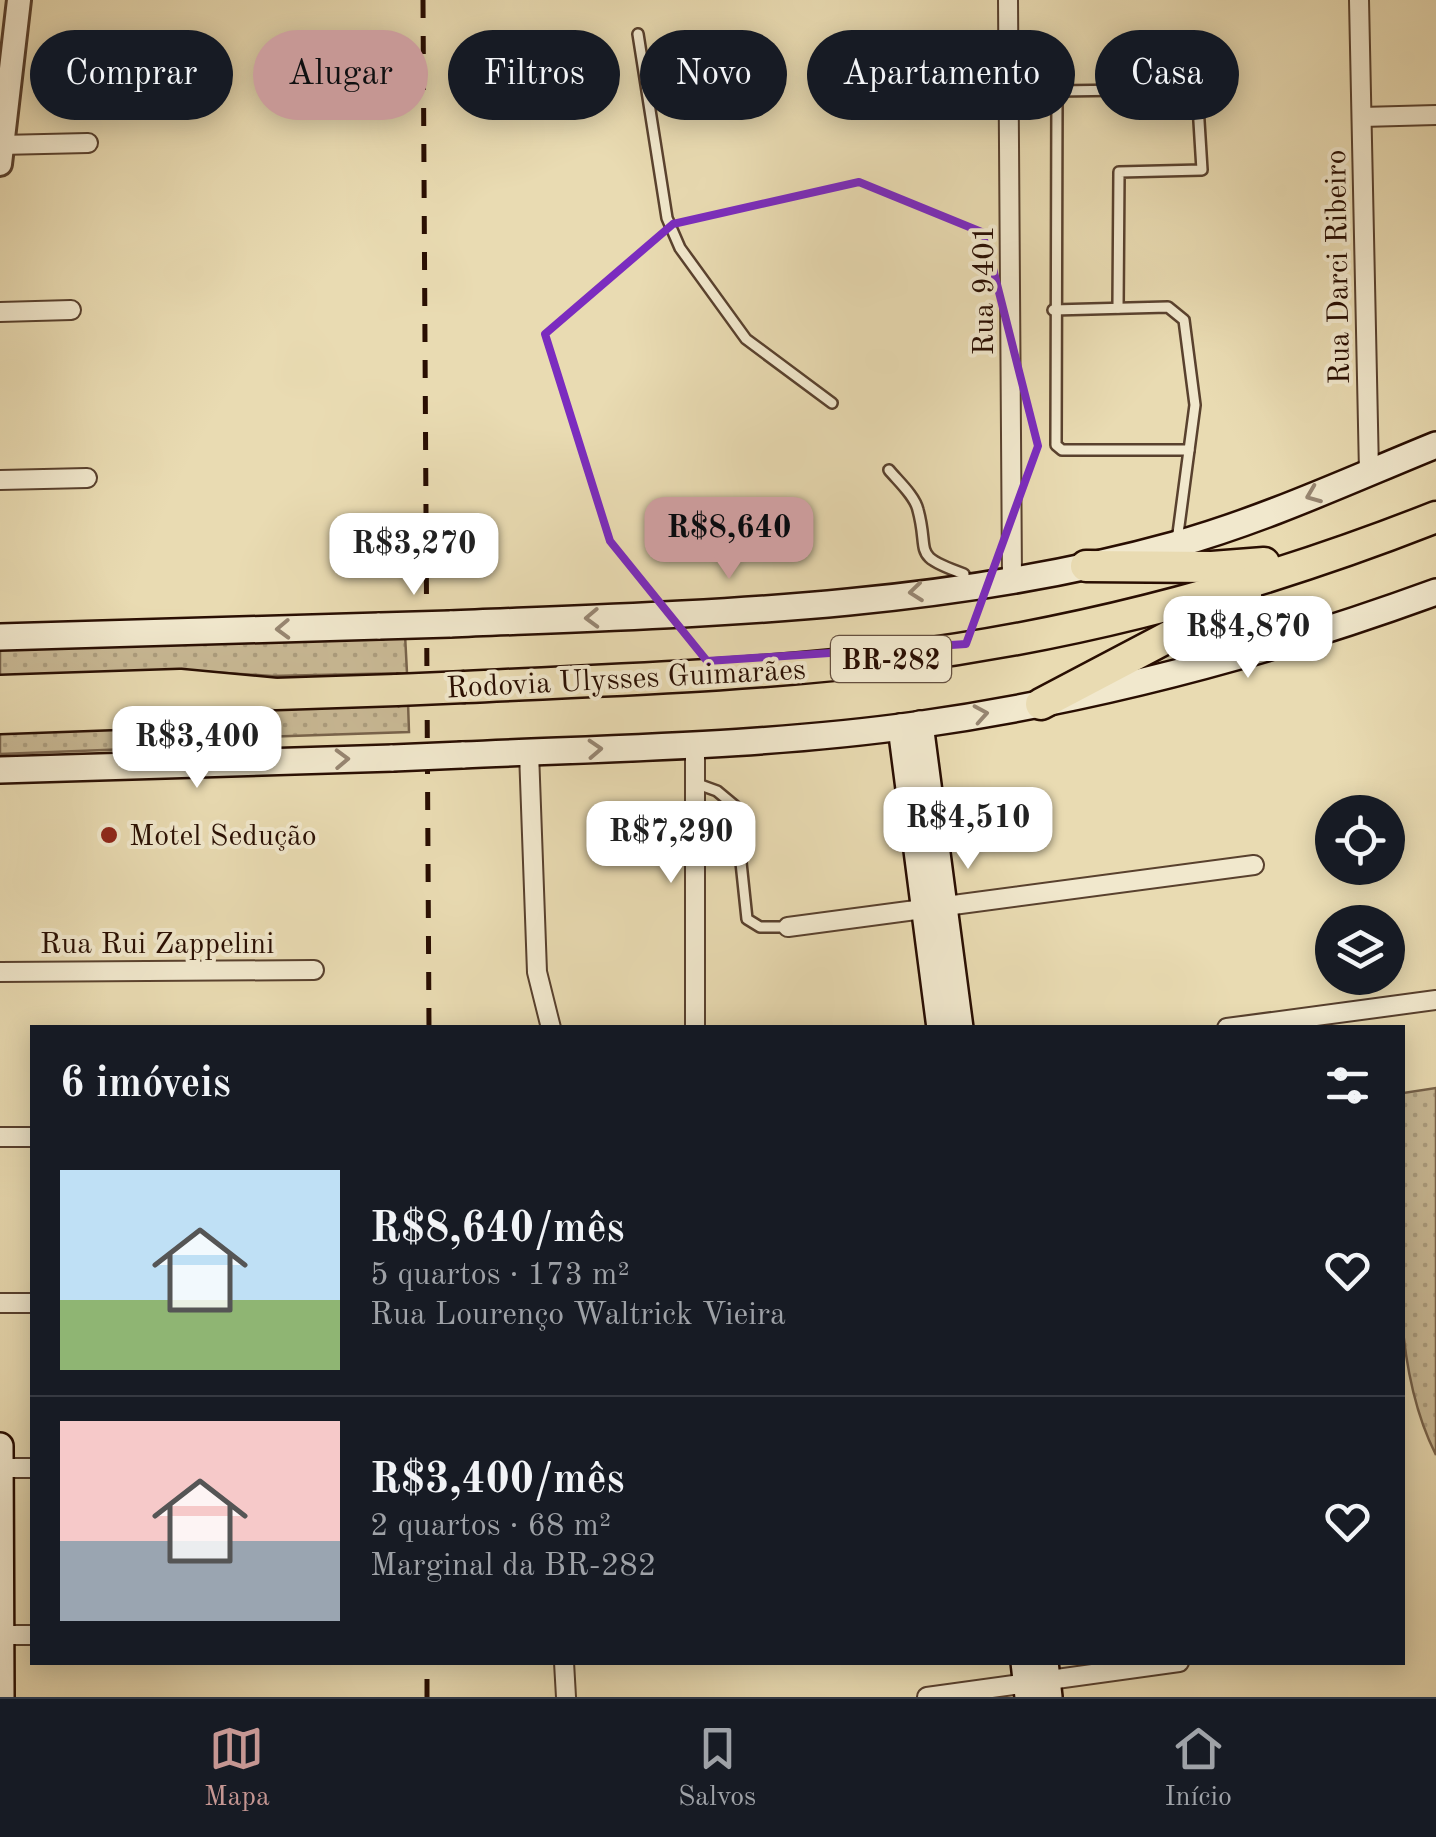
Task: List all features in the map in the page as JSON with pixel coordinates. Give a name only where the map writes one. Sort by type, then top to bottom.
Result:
[{"type":"highway","name":"Rodovia Ulysses Guimarães","points":[[0,691],[180,685],[276,694],[465,688],[741,673],[900,658],[1119,615],[1306,564],[1436,518]]},
{"type":"highway","points":[[1086,566],[1212,567],[1280,562],[1380,539]]},
{"type":"highway","points":[[1041,704],[1306,564]]},
{"type":"highway","name":"Rodovia Ulysses Guimarães","points":[[0,718],[194,711],[276,694]]},
{"type":"main road","points":[[0,637],[662,616],[818,603],[1012,579],[1177,544],[1436,445]]},
{"type":"main road","points":[[0,770],[695,744],[911,726],[1041,704],[1281,644],[1436,592]]},
{"type":"main road","points":[[911,726],[934,907],[940,1025]]},
{"type":"main road","points":[[934,907],[959,1025]]},
{"type":"main road","points":[[0,1446],[1,1697]]},
{"type":"street","points":[[20,0],[1,151],[88,143]]},
{"type":"street","name":"Rua 9401","points":[[1008,0],[1012,579]]},
{"type":"street","name":"Rua Darci Ribeiro","points":[[1359,0],[1369,472]]},
{"type":"street","points":[[1362,117],[1436,115]]},
{"type":"street","points":[[0,312],[71,310]]},
{"type":"street","points":[[0,480],[87,478]]},
{"type":"street","points":[[695,744],[695,1025]]},
{"type":"street","points":[[529,752],[537,972],[550,1025]]},
{"type":"street","points":[[788,927],[1254,865]]},
{"type":"street","name":"Rua Rui Zappelini","points":[[0,972],[314,970]]},
{"type":"street","points":[[1248,1025],[1436,1000]]},
{"type":"street","points":[[0,1137],[30,1137]]},
{"type":"street","points":[[0,1303],[30,1303]]},
{"type":"street","points":[[0,1468],[30,1468]]},
{"type":"street","points":[[0,1635],[30,1636]]},
{"type":"street","points":[[564,1665],[566,1697]]},
{"type":"street","points":[[927,1697],[1155,1665]]},
{"type":"lane","points":[[638,34],[667,218],[680,248],[746,338],[832,402]]},
{"type":"lane","points":[[1118,308],[1119,172],[1202,170],[1196,88],[1057,91],[1053,310],[1056,445],[1062,450],[1189,450]]},
{"type":"lane","points":[[1053,310],[1168,307],[1184,320],[1195,405],[1177,544]]},
{"type":"lane","points":[[890,470],[918,507],[920,548],[935,564],[964,574]]},
{"type":"lane","points":[[695,783],[717,792],[734,806],[747,919],[760,928],[788,927]]},
{"type":"highlighted area","points":[[859,182],[984,233],[1038,446],[966,644],[707,661],[610,541],[545,334],[673,224]]},
{"type":"shaded area","points":[[405,634],[407,673],[272,676],[179,670],[0,676],[0,645]]},
{"type":"shaded area","points":[[408,702],[409,732],[198,739],[182,747],[0,754],[0,726],[202,718],[273,708]]},
{"type":"shaded area","points":[[1436,1088],[1436,1455],[1420,1415],[1405,1345],[1405,1093]]},
{"type":"railway","points":[[423,0],[429,1025]]},
{"type":"railway","points":[[427,1665],[427,1697]]},
{"type":"place","name":"Motel Sedução","points":[[109,835]]}]
